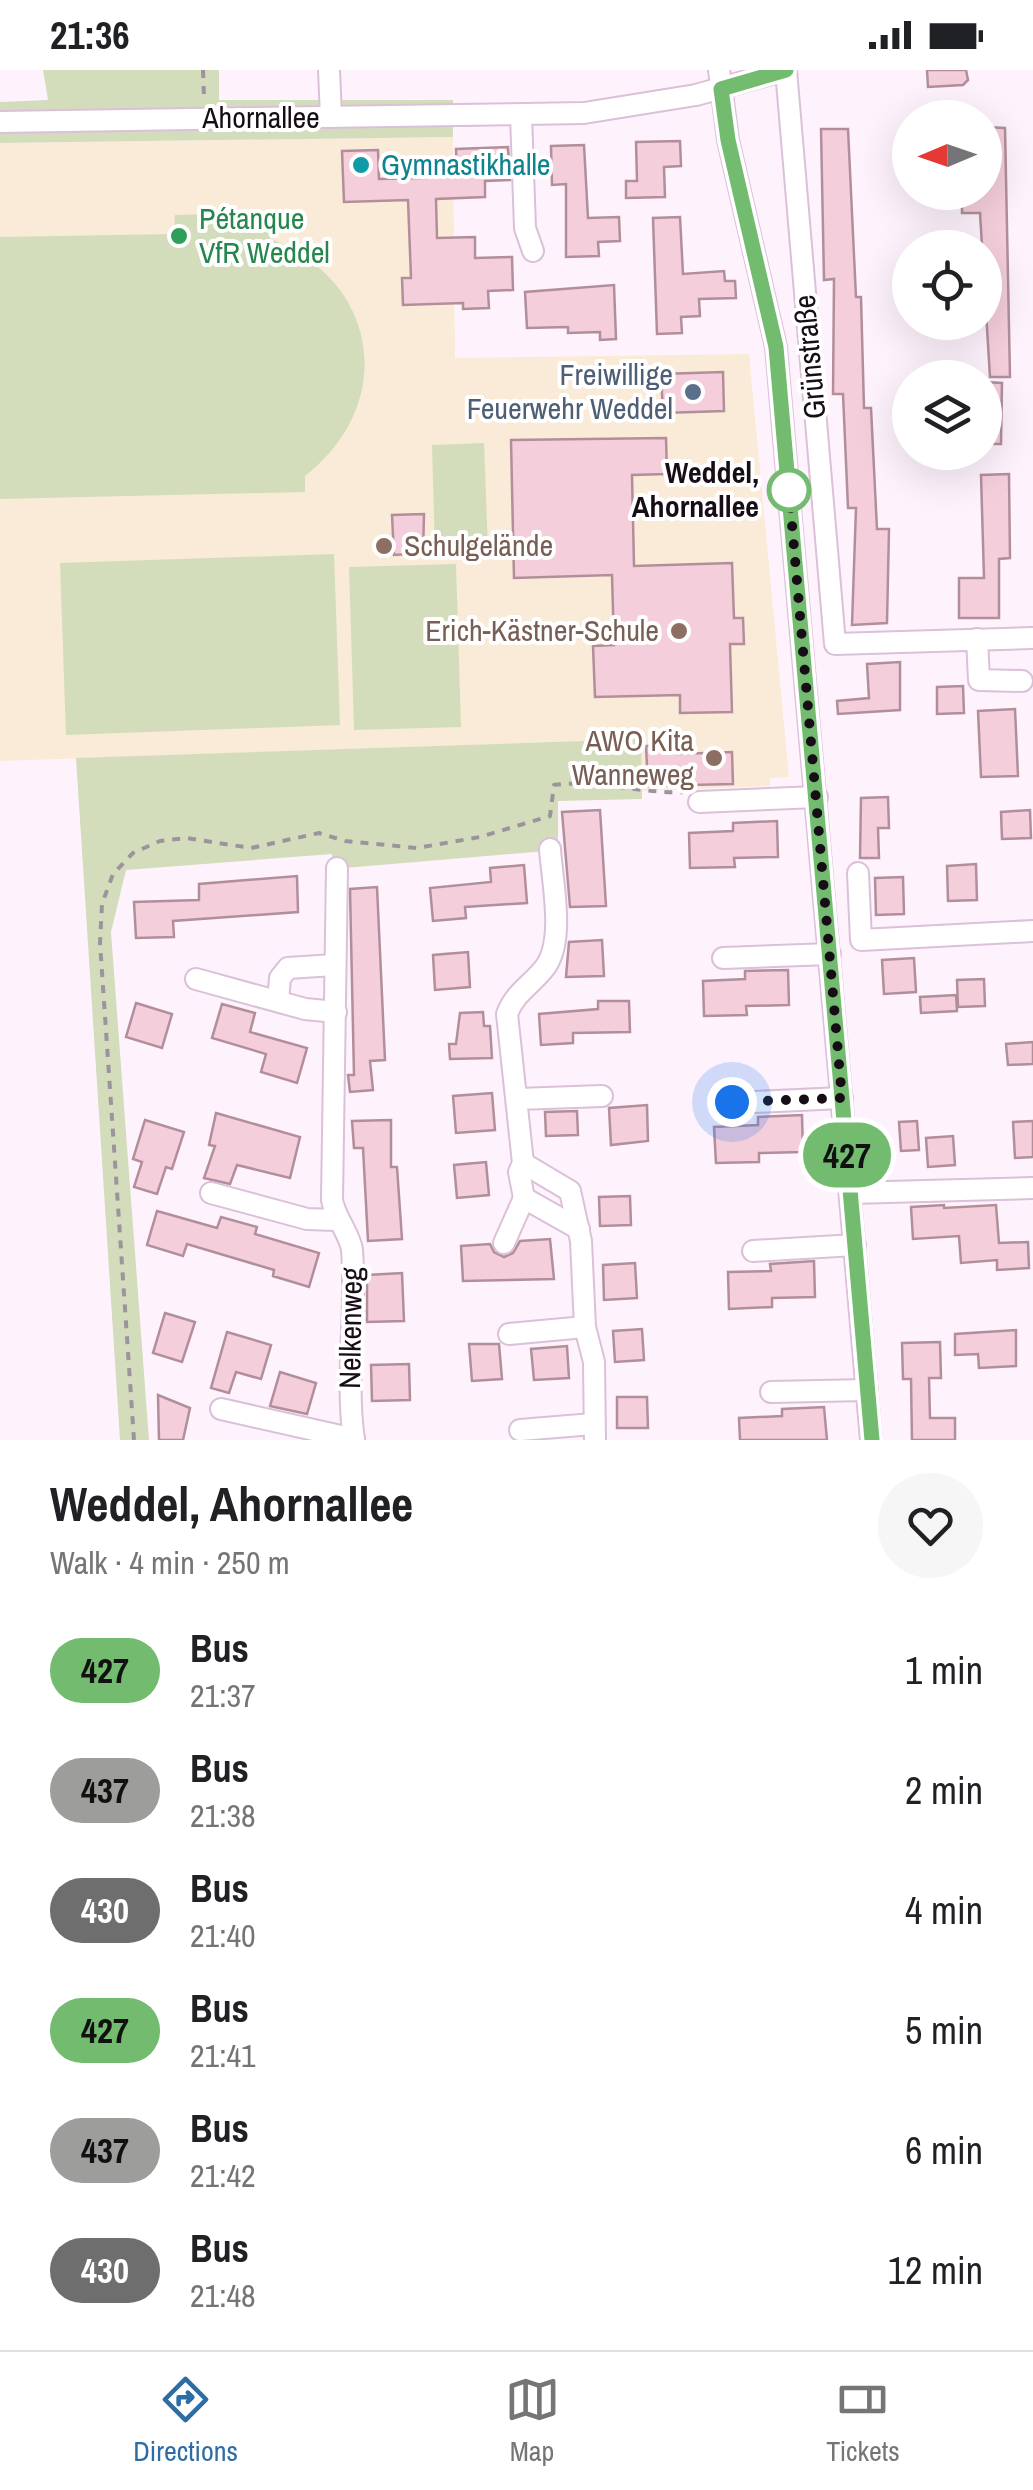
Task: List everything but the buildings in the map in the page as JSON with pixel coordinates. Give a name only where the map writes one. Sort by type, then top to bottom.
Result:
[{"type":"street","points":[[329,70],[330,117]]},
{"type":"street","name":"Ahornallee","points":[[0,122],[521,115],[635,107],[720,79],[786,70]]},
{"type":"street","name":"Grünstraße","points":[[786,70],[835,644],[977,639]]},
{"type":"street","points":[[720,79],[728,140],[776,347],[872,1440]]},
{"type":"street","points":[[521,115],[525,228],[533,251]]},
{"type":"street","points":[[1022,681],[978,680],[977,639],[1033,638]]},
{"type":"street","points":[[700,802],[817,796]]},
{"type":"street","points":[[504,1243],[524,1198],[508,1014],[513,998],[546,966],[554,948],[550,849]]},
{"type":"street","name":"Nelkenweg","points":[[221,1409],[354,1440],[350,1406],[352,1245],[336,1220],[332,1200],[336,868]]},
{"type":"street","points":[[858,873],[861,940],[1033,930]]},
{"type":"street","points":[[723,958],[830,954]]},
{"type":"street","points":[[278,1001],[280,978],[288,968],[334,966]]},
{"type":"street","points":[[196,979],[336,1012]]},
{"type":"street","points":[[518,1099],[602,1096]]},
{"type":"street","points":[[732,1102],[842,1098]]},
{"type":"street","points":[[520,1430],[594,1432],[594,1362],[584,1326],[579,1229],[570,1191],[523,1163]]},
{"type":"street","points":[[850,1192],[1033,1188]]},
{"type":"street","points":[[211,1192],[307,1219],[336,1220]]},
{"type":"street","points":[[524,1198],[579,1229]]},
{"type":"street","points":[[753,1251],[855,1245]]},
{"type":"street","points":[[509,1334],[584,1326]]},
{"type":"street","points":[[771,1392],[867,1390]]},
{"type":"path","points":[[203,70],[204,118]]},
{"type":"path","points":[[134,1440],[100,943],[102,904],[112,874],[133,852],[171,839],[251,848],[319,833],[398,847],[467,840],[550,816],[554,785]]},
{"type":"shaded area","name":"Schulgelände","points":[[453,137],[455,358],[749,354],[789,777],[770,778],[770,786],[642,791],[640,739],[0,761],[0,143]]},
{"type":"green space","points":[[43,70],[219,70],[219,100],[453,100],[453,137],[0,143],[0,102],[48,100]]},
{"type":"green space","points":[[271,213],[271,239],[308,259],[335,284],[354,314],[363,347],[363,381],[354,415],[334,447],[305,476],[305,492],[0,499],[0,237],[174,234],[175,215]]},
{"type":"green space","points":[[484,443],[488,550],[435,552],[432,445]]},
{"type":"green space","points":[[334,554],[340,725],[66,735],[60,563]]},
{"type":"green space","points":[[456,564],[461,727],[354,730],[349,567]]},
{"type":"green space","points":[[641,739],[642,799],[558,801],[558,850],[333,869],[332,854],[126,870],[111,932],[149,1440],[120,1440],[76,758]]},
{"type":"bus line","name":"427","points":[[786,70],[721,89],[728,140],[776,347],[818,787],[872,1440]]},
{"type":"place","name":"Gymnastikhalle","points":[[361,165]]},
{"type":"place","name":"Pétanque VfR Weddel","points":[[179,236]]},
{"type":"place","name":"Freiwillige Feuerwehr Weddel","points":[[693,392]]},
{"type":"place","name":"Weddel, Ahornallee","points":[[789,490]]},
{"type":"place","name":"Schulgelände","points":[[384,546]]},
{"type":"place","name":"Erich-Kästner-Schule","points":[[679,631]]},
{"type":"place","name":"AWO Kita Wanneweg","points":[[714,758]]},
{"type":"route","points":[[732,1102],[842,1098],[818,787],[789,490]]}]
